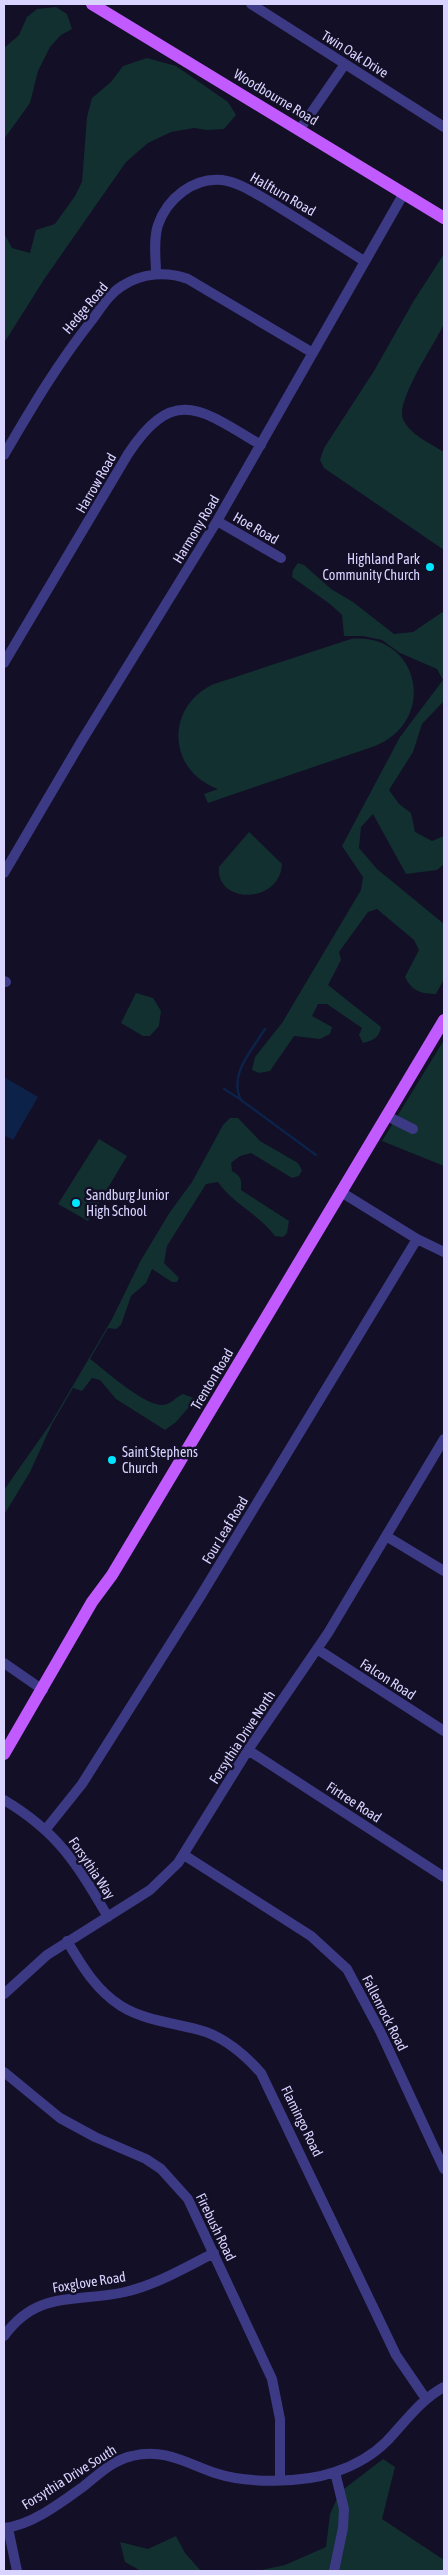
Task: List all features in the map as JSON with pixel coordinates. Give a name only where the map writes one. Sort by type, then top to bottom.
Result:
[{"type":"main road","name":"Woodbourne Road","points":[[92,4],[444,218]]},
{"type":"main road","name":"Trenton Road","points":[[4,1754],[43,1690],[92,1602],[117,1567],[444,1020]]},
{"type":"street","name":"Twin Oak Drive","points":[[251,4],[444,127]]},
{"type":"street","points":[[300,129],[345,64]]},
{"type":"street","name":"Halfturn Road","points":[[156,274],[156,234],[167,207],[176,196],[191,186],[217,180],[239,185],[298,218],[364,261]]},
{"type":"street","name":"Harmony Road","points":[[4,873],[77,749],[217,521],[404,193]]},
{"type":"street","name":"Hedge Road","points":[[4,455],[56,367],[107,301],[122,286],[137,278],[156,274],[176,275],[196,283],[314,353]]},
{"type":"street","name":"Harrow Road","points":[[4,663],[128,454],[150,424],[168,413],[193,410],[217,419],[261,445]]},
{"type":"street","name":"Hoe Road","points":[[217,521],[282,558]]},
{"type":"street","points":[[387,1116],[412,1129]]},
{"type":"street","points":[[341,1192],[417,1239],[444,1252]]},
{"type":"street","name":"Four Leaf Road","points":[[46,1829],[82,1784],[200,1597],[417,1239]]},
{"type":"street","name":"Forsythia Drive North","points":[[4,1994],[35,1965],[67,1942],[150,1890],[184,1855],[248,1750],[317,1649],[444,1439]]},
{"type":"street","points":[[386,1536],[444,1571]]},
{"type":"street","name":"Falcon Road","points":[[317,1649],[444,1731]]},
{"type":"street","points":[[4,1663],[43,1690]]},
{"type":"street","name":"Firtree Road","points":[[248,1750],[444,1876]]},
{"type":"street","name":"Forsythia Way","points":[[4,1800],[46,1829],[68,1854],[108,1917]]},
{"type":"street","name":"Fallenrock Road","points":[[184,1855],[311,1936],[347,1969],[380,2031],[444,2169]]},
{"type":"street","name":"Flamingo Road","points":[[67,1942],[91,1979],[120,2005],[147,2018],[216,2036],[242,2053],[262,2073],[396,2355],[426,2399]]},
{"type":"street","name":"Firebush Road","points":[[4,2072],[60,2118],[95,2137],[146,2159],[161,2169],[188,2199],[272,2379],[280,2419],[280,2480]]},
{"type":"street","name":"Foxglove Road","points":[[4,2336],[18,2318],[45,2303],[126,2292],[148,2285],[214,2254]]},
{"type":"street","name":"Forsythia Drive South","points":[[6,2528],[28,2520],[51,2508],[104,2470],[132,2456],[160,2453],[224,2475],[280,2480],[314,2478],[334,2472],[370,2455],[426,2399],[444,2386]]},
{"type":"street","points":[[334,2472],[344,2509],[343,2528],[334,2571]]},
{"type":"street","points":[[6,2528],[17,2571]]},
{"type":"green space","points":[[56,7],[67,14],[72,29],[61,35],[50,47],[38,71],[30,103],[4,139],[4,48],[19,35],[27,17],[37,9]]},
{"type":"green space","points":[[147,58],[176,66],[228,102],[236,115],[224,129],[207,130],[194,128],[171,132],[148,143],[126,162],[45,278],[4,343],[4,233],[12,248],[30,253],[36,230],[55,224],[75,196],[82,182],[87,117],[92,98],[111,82],[123,66]]},
{"type":"green space","points":[[444,254],[446,303],[443,326],[417,372],[402,411],[403,419],[410,429],[444,452],[444,550],[324,468],[320,460],[324,448],[374,371],[413,302]]},
{"type":"green space","points":[[298,563],[304,565],[331,589],[353,602],[394,634],[413,632],[444,611],[444,701],[422,724],[413,752],[389,790],[399,804],[411,813],[415,832],[432,841],[444,836],[444,864],[437,870],[406,874],[373,814],[361,827],[359,848],[377,869],[444,924],[444,979],[436,994],[414,989],[405,977],[419,950],[414,940],[377,909],[368,912],[339,952],[341,960],[328,985],[381,1027],[377,1036],[373,1040],[363,1043],[359,1035],[362,1028],[327,1004],[318,1004],[312,1016],[332,1027],[330,1034],[320,1039],[294,1036],[270,1071],[259,1073],[252,1070],[255,1057],[282,1023],[361,890],[363,877],[342,846],[400,737],[443,680],[437,669],[400,653],[382,640],[363,636],[344,636],[342,615],[292,577],[293,570]]},
{"type":"green space","points":[[351,639],[374,641],[392,649],[405,663],[412,680],[413,699],[408,717],[395,734],[375,746],[208,803],[204,794],[218,789],[201,780],[189,768],[181,754],[178,738],[180,722],[187,707],[198,694],[214,684]]},
{"type":"green space","points":[[249,832],[282,864],[279,877],[271,887],[260,893],[248,895],[237,893],[227,888],[220,879],[219,867]]},
{"type":"green space","points":[[136,993],[153,998],[161,1011],[159,1026],[150,1036],[143,1036],[121,1023]]},
{"type":"green space","points":[[444,1040],[444,1166],[382,1141]]},
{"type":"green space","points":[[230,1118],[238,1118],[260,1141],[298,1163],[302,1170],[299,1176],[292,1178],[251,1153],[240,1156],[231,1163],[232,1171],[240,1179],[241,1190],[289,1221],[287,1233],[283,1237],[275,1236],[269,1228],[231,1197],[218,1182],[206,1184],[167,1246],[164,1263],[179,1278],[177,1282],[172,1282],[152,1269],[146,1283],[131,1296],[121,1325],[116,1329],[108,1328],[90,1359],[127,1388],[150,1402],[159,1405],[167,1404],[183,1394],[196,1399],[176,1422],[165,1430],[116,1399],[100,1380],[92,1378],[82,1391],[73,1388],[52,1424],[30,1472],[4,1515],[4,1490],[51,1423],[112,1319],[141,1260],[170,1212],[192,1182],[223,1125]]},
{"type":"green space","points":[[99,1139],[127,1156],[88,1221],[58,1204]]},
{"type":"green space","points":[[383,2459],[395,2467],[382,2519],[444,2560],[444,2571],[257,2571],[285,2565],[326,2547],[330,2514],[340,2492]]},
{"type":"green space","points":[[176,2536],[185,2553],[201,2571],[141,2571],[125,2562],[120,2542],[148,2549]]},
{"type":"water","points":[[4,1077],[38,1097],[13,1140],[4,1135]]},
{"type":"waterway","points":[[265,1029],[248,1054],[239,1072],[237,1081],[241,1100],[316,1155]]},
{"type":"waterway","points":[[224,1089],[240,1099]]},
{"type":"place","name":"Highland Park Community Church","points":[[430,567]]},
{"type":"place","name":"Sandburg Junior High School","points":[[76,1203]]},
{"type":"place","name":"Saint Stephens Church","points":[[112,1460]]}]
